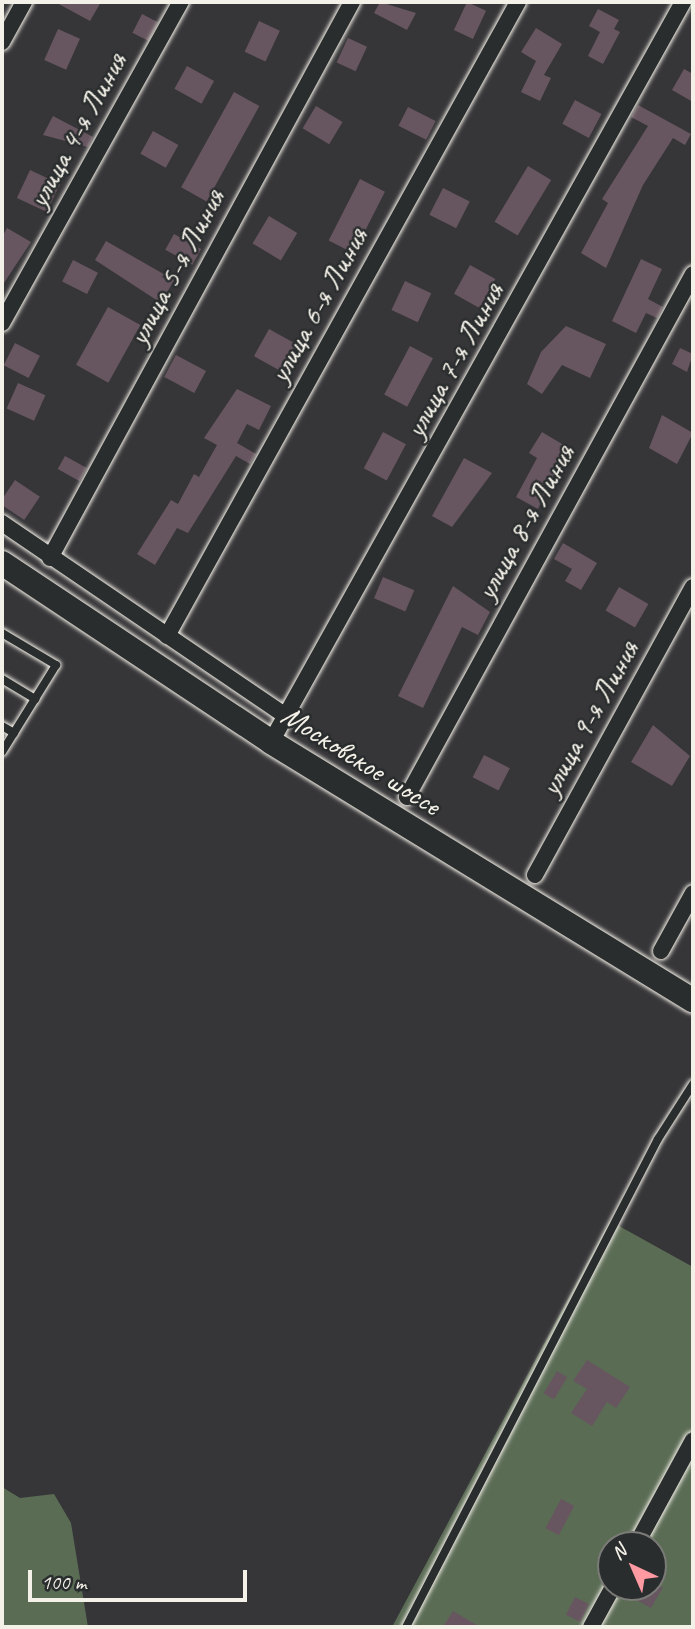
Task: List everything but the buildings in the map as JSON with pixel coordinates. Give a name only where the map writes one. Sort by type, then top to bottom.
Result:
[{"type":"highway","name":"Московское шоссе","points":[[2,563],[271,742],[693,1001]]},
{"type":"street","points":[[2,42],[24,2]]},
{"type":"street","name":"улица 4-я Линия","points":[[2,323],[181,2]]},
{"type":"street","name":"улица 5-я Линия","points":[[50,558],[352,2]]},
{"type":"street","name":"улица 6-я Линия","points":[[167,636],[518,2]]},
{"type":"street","name":"улица 7-я Линия","points":[[271,742],[289,718],[682,2]]},
{"type":"street","name":"улица 8-я Линия","points":[[407,797],[693,274]]},
{"type":"street","points":[[2,523],[289,718]]},
{"type":"street","name":"улица 9-я Линия","points":[[535,875],[693,587]]},
{"type":"street","points":[[661,951],[693,893]]},
{"type":"street","points":[[644,1531],[693,1440]]},
{"type":"street","points":[[591,1627],[605,1601]]},
{"type":"lane","points":[[2,633],[56,665],[2,752]]},
{"type":"lane","points":[[2,679],[36,699]]},
{"type":"lane","points":[[2,726],[14,733]]},
{"type":"lane","points":[[406,1627],[658,1139],[693,1084]]},
{"type":"green space","points":[[610,1221],[693,1267],[693,1627],[392,1627]]},
{"type":"green space","points":[[2,1487],[20,1498],[54,1494],[71,1523],[88,1627],[2,1627]]}]
